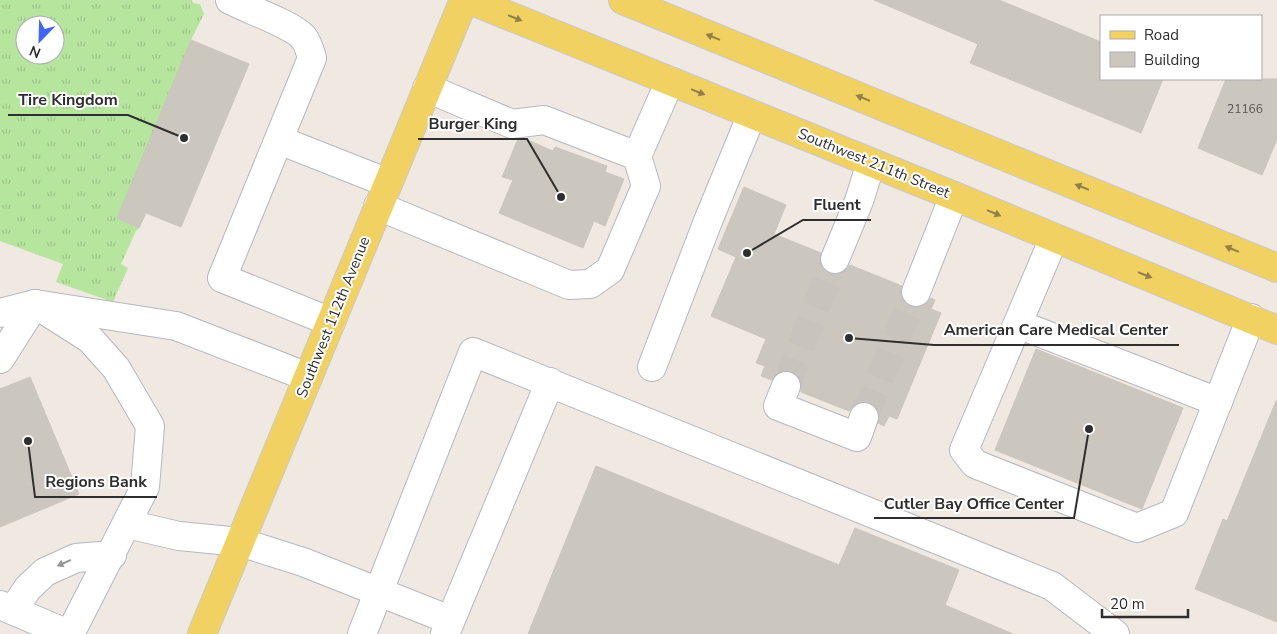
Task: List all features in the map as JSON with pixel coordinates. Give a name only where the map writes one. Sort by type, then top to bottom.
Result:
[{"type":"main road","name":"Southwest 112th Avenue","points":[[202,634],[464,0]]},
{"type":"main road","name":"Southwest 211th Street","points":[[470,0],[954,196],[1277,330]]},
{"type":"main road","points":[[623,0],[1277,268]]},
{"type":"lane","points":[[230,0],[292,29],[303,37],[309,47],[312,58],[222,278],[331,322]]},
{"type":"lane","points":[[279,140],[383,195],[570,285],[590,284],[610,270],[646,186],[637,156],[670,81]]},
{"type":"lane","points":[[427,88],[512,124],[544,120],[637,156]]},
{"type":"lane","points":[[652,367],[708,221],[752,114]]},
{"type":"lane","points":[[544,120],[556,143],[612,166],[624,173],[628,179],[628,185],[602,246],[590,284]]},
{"type":"lane","points":[[835,259],[859,200],[871,163]]},
{"type":"lane","points":[[916,292],[954,196]]},
{"type":"lane","points":[[1054,238],[964,450],[975,464],[1137,528],[1174,513],[1251,318]]},
{"type":"lane","points":[[0,320],[35,304]]},
{"type":"lane","points":[[0,338],[35,304]]},
{"type":"lane","points":[[0,359],[35,304]]},
{"type":"lane","points":[[35,304],[90,339],[116,368],[150,426],[145,487],[112,555],[69,634],[6,608],[45,572],[76,558],[112,555]]},
{"type":"lane","points":[[0,313],[35,304],[176,326],[308,377]]},
{"type":"lane","points":[[1018,324],[1218,402]]},
{"type":"lane","points":[[362,634],[473,352],[1052,586],[1115,634]]},
{"type":"lane","points":[[127,524],[180,536],[240,542],[303,562],[379,591],[448,627],[550,382]]},
{"type":"lane","points":[[786,386],[778,406],[857,436],[864,418]]},
{"type":"green space","points":[[0,0],[192,0],[193,3],[200,4],[204,14],[191,40],[118,218],[139,228],[121,264],[128,268],[113,302],[56,282],[63,264],[0,241]]},
{"type":"building","points":[[874,0],[999,0],[1100,42],[1100,80],[1163,80],[1141,133],[970,63],[978,44]]},
{"type":"building","points":[[191,40],[249,64],[181,227],[146,213],[139,228],[117,218]]},
{"type":"building","points":[[1277,79],[1277,139],[1262,175],[1198,148],[1226,80]]},
{"type":"building","points":[[523,138],[553,151],[555,147],[607,166],[605,172],[624,179],[605,226],[594,221],[583,248],[499,213],[513,180],[502,177],[518,139]]},
{"type":"building","points":[[744,187],[786,205],[774,234],[821,253],[820,262],[823,269],[829,273],[838,274],[845,271],[850,265],[902,286],[901,295],[910,306],[919,307],[926,304],[931,298],[935,300],[931,309],[941,313],[897,419],[889,416],[884,426],[878,423],[879,414],[876,407],[870,402],[861,402],[854,405],[849,411],[801,392],[799,377],[791,371],[777,373],[772,380],[761,376],[765,366],[756,363],[766,339],[711,316],[736,257],[718,249]]},
{"type":"building","points":[[1036,349],[1183,408],[1142,509],[995,450]]},
{"type":"building","points":[[30,377],[79,494],[0,527],[0,389]]},
{"type":"building","points":[[1276,401],[1277,622],[1195,589],[1223,519],[1227,521]]},
{"type":"building","points":[[596,466],[839,565],[855,528],[959,570],[945,605],[1013,634],[528,634]]},
{"type":"tunnel","points":[[786,386],[835,259]]},
{"type":"tunnel","points":[[864,417],[916,292]]},
{"type":"place","name":"Tire Kingdom","points":[[184,138]]},
{"type":"place","name":"Burger King","points":[[561,197]]},
{"type":"place","name":"Fluent","points":[[747,253]]},
{"type":"place","name":"American Care Medical Center","points":[[849,338]]},
{"type":"place","name":"Cutler Bay Office Center","points":[[1089,429]]},
{"type":"place","name":"Regions Bank","points":[[28,441]]}]
